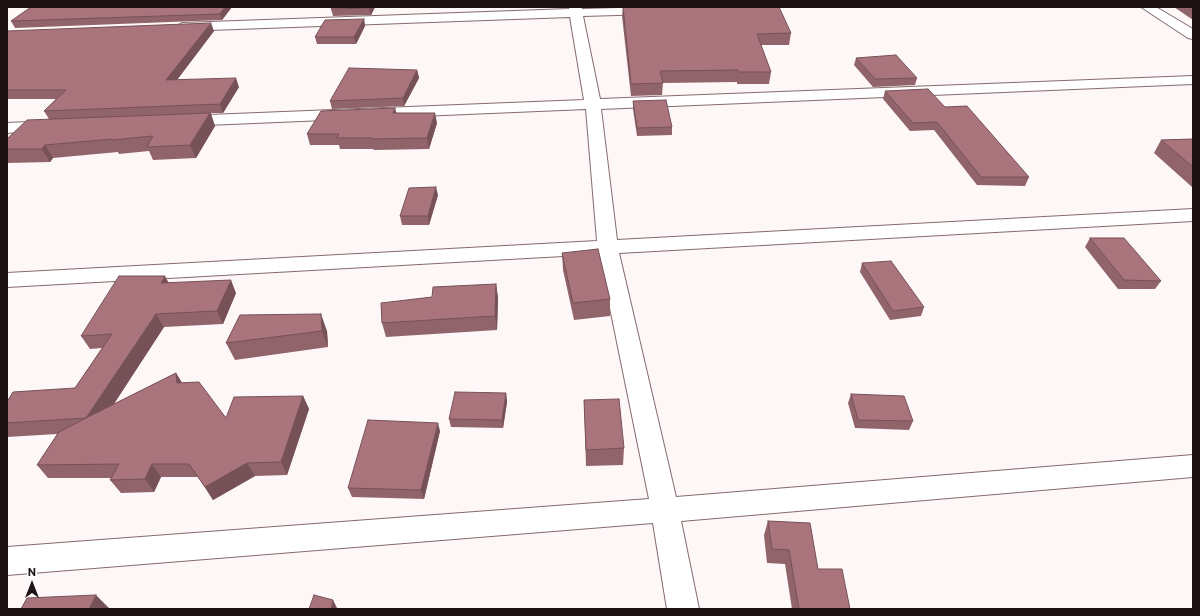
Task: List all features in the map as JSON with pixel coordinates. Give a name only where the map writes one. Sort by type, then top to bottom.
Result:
[{"type":"street","points":[[1147,7],[1193,35]]},
{"type":"street","points":[[173,28],[576,10],[663,9]]},
{"type":"street","points":[[576,10],[592,105],[608,248],[664,510],[683,609]]},
{"type":"street","points":[[165,121],[1193,80]]},
{"type":"street","points":[[7,128],[62,125]]},
{"type":"street","points":[[7,280],[1193,215]]},
{"type":"street","points":[[7,561],[664,510],[1193,466]]},
{"type":"building","points":[[31,7],[225,7],[220,14],[11,21]]},
{"type":"building","points":[[333,7],[370,7],[331,9]]},
{"type":"building","points":[[623,7],[779,7],[791,33],[757,34],[771,72],[739,72],[738,70],[660,71],[663,83],[631,84]]},
{"type":"building","points":[[364,19],[354,37],[315,37],[325,20]]},
{"type":"building","points":[[211,23],[166,80],[236,78],[220,104],[44,111],[66,90],[7,90],[7,31]]},
{"type":"building","points":[[896,55],[917,78],[875,79],[856,58]]},
{"type":"building","points":[[349,68],[417,70],[403,98],[330,101]]},
{"type":"building","points":[[928,89],[945,107],[967,106],[1029,177],[981,177],[937,122],[913,123],[885,91]]},
{"type":"building","points":[[666,100],[672,127],[637,128],[633,101]]},
{"type":"building","points":[[395,108],[393,113],[435,113],[427,138],[337,138],[339,134],[307,134],[321,111]]},
{"type":"building","points":[[210,113],[190,145],[147,147],[153,136],[45,145],[42,149],[7,149],[7,139],[27,120]]},
{"type":"building","points":[[1193,139],[1193,167],[1161,140]]},
{"type":"building","points":[[436,187],[428,216],[400,216],[409,188]]},
{"type":"building","points":[[1090,238],[1124,238],[1161,281],[1124,280]]},
{"type":"building","points":[[598,249],[610,299],[573,303],[562,253]]},
{"type":"building","points":[[891,261],[924,307],[893,311],[862,263]]},
{"type":"building","points":[[119,276],[165,276],[161,283],[231,280],[217,311],[156,314],[86,418],[7,423],[7,402],[13,392],[75,388],[112,334],[81,336]]},
{"type":"building","points":[[496,284],[495,316],[382,323],[381,303],[432,297],[433,287]]},
{"type":"building","points":[[321,314],[322,331],[226,343],[240,315]]},
{"type":"building","points":[[176,373],[177,383],[199,382],[226,418],[234,397],[303,396],[281,462],[247,463],[205,487],[189,464],[152,464],[145,479],[110,480],[119,464],[37,465],[59,432]]},
{"type":"building","points":[[455,392],[506,393],[502,420],[449,419]]},
{"type":"building","points":[[851,394],[904,396],[913,421],[858,420]]},
{"type":"building","points":[[619,399],[624,448],[586,450],[584,400]]},
{"type":"building","points":[[368,420],[438,423],[421,490],[348,488]]},
{"type":"building","points":[[768,521],[810,523],[818,569],[842,569],[850,609],[799,609],[789,550],[772,549]]},
{"type":"building","points":[[96,595],[89,609],[21,609],[27,598]]},
{"type":"building","points":[[314,595],[333,600],[331,609],[309,609]]}]
